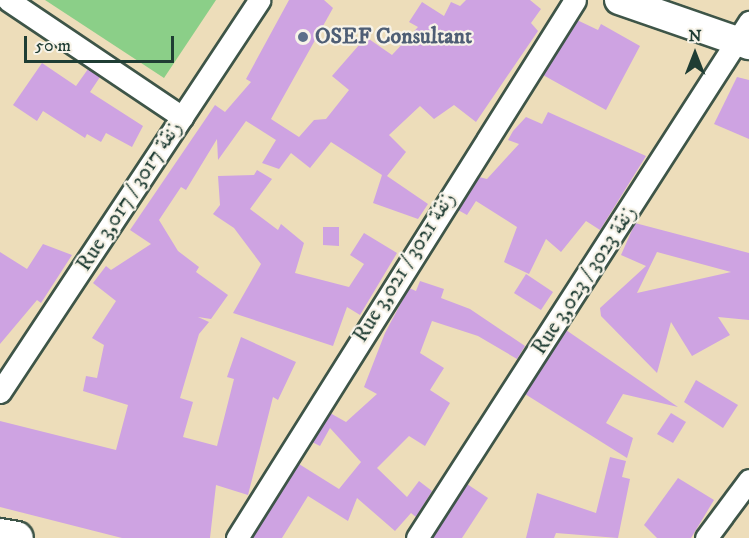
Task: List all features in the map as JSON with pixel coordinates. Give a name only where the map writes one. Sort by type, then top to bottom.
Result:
[{"type":"main road","points":[[0,535],[16,538]]},
{"type":"street","points":[[8,0],[182,117]]},
{"type":"street","name":"Rue 3,017 / زنقة 3017","points":[[0,392],[259,0]]},
{"type":"street","name":"Rue 3,021 / زنقة 3021","points":[[237,538],[465,167],[575,0]]},
{"type":"street","points":[[620,0],[744,36]]},
{"type":"street","name":"Rue 3,023 / زنقة 3023","points":[[417,538],[744,36]]},
{"type":"street","points":[[706,538],[749,480]]},
{"type":"green space","points":[[45,0],[216,0],[164,78]]},
{"type":"building","points":[[289,0],[324,0],[333,8],[271,119],[299,137],[314,120],[326,119],[349,90],[332,76],[366,37],[392,55],[418,27],[409,22],[422,2],[444,16],[451,2],[460,6],[466,0],[530,0],[541,9],[531,23],[538,31],[476,122],[454,105],[434,119],[420,106],[389,135],[406,152],[387,176],[428,204],[418,219],[373,203],[382,175],[331,142],[310,168],[291,153],[279,169],[262,163],[276,140],[246,121],[218,160],[217,139],[186,190],[181,187],[159,220],[178,251],[199,267],[196,272],[228,295],[211,319],[198,317],[209,322],[199,334],[180,398],[193,402],[183,437],[217,446],[234,379],[227,377],[241,337],[296,362],[278,400],[273,397],[248,495],[216,485],[210,538],[122,538],[0,507],[0,421],[116,450],[128,405],[83,391],[86,376],[97,378],[104,345],[92,338],[116,301],[93,283],[106,266],[111,270],[151,244],[130,230],[215,105],[225,112],[251,82],[246,79]]},
{"type":"building","points":[[577,20],[598,30],[601,24],[640,46],[606,110],[543,75]]},
{"type":"building","points":[[42,63],[76,86],[88,69],[100,77],[90,92],[143,126],[132,147],[106,133],[101,142],[87,134],[85,138],[43,111],[37,121],[13,105]]},
{"type":"building","points":[[737,77],[749,80],[749,139],[714,124]]},
{"type":"building","points":[[548,112],[646,156],[600,230],[586,221],[561,252],[546,239],[529,274],[504,262],[517,227],[476,201],[467,215],[458,210],[479,177],[487,179],[519,144],[508,140],[513,131],[526,117],[542,124]]},
{"type":"building","points":[[257,170],[272,179],[250,209],[278,230],[281,224],[304,243],[295,273],[349,287],[364,264],[350,255],[364,233],[397,253],[360,315],[347,307],[333,346],[233,313],[261,264],[234,228],[213,214],[220,205],[218,176],[254,175]]},
{"type":"building","points":[[635,223],[749,253],[749,320],[718,317],[730,335],[692,356],[671,322],[657,373],[601,316],[600,308],[646,266],[621,255]],"holes":[[[657,252],[731,272],[637,293]]]},
{"type":"building","points":[[323,227],[339,227],[339,246],[323,245]]},
{"type":"building","points":[[43,244],[72,255],[41,303],[37,300],[0,344],[0,252],[27,269]]},
{"type":"building","points":[[526,274],[553,292],[541,310],[514,293]]},
{"type":"building","points":[[420,281],[444,289],[441,298],[470,309],[525,346],[517,359],[478,336],[432,321],[420,353],[444,368],[430,390],[450,403],[425,446],[409,436],[377,468],[407,497],[419,481],[432,491],[416,517],[411,513],[395,531],[357,498],[348,521],[308,496],[282,538],[252,538],[299,464],[339,489],[361,462],[330,428],[320,446],[312,442],[330,413],[346,422],[377,394],[364,387],[385,333],[409,288],[416,291]]},
{"type":"building","points":[[566,330],[678,407],[623,394],[606,423],[633,438],[627,458],[525,394]]},
{"type":"building","points":[[696,380],[738,405],[723,428],[684,402]]},
{"type":"building","points":[[671,413],[686,422],[673,443],[657,434]]},
{"type":"building","points":[[610,457],[626,461],[622,477],[630,479],[618,538],[556,533],[554,538],[526,538],[537,493],[596,513]]},
{"type":"building","points":[[678,478],[714,500],[691,538],[657,538],[644,525]]},
{"type":"building","points":[[467,484],[488,498],[462,538],[432,538]]},
{"type":"place","name":"OSEF Consultant","points":[[303,37]]}]
